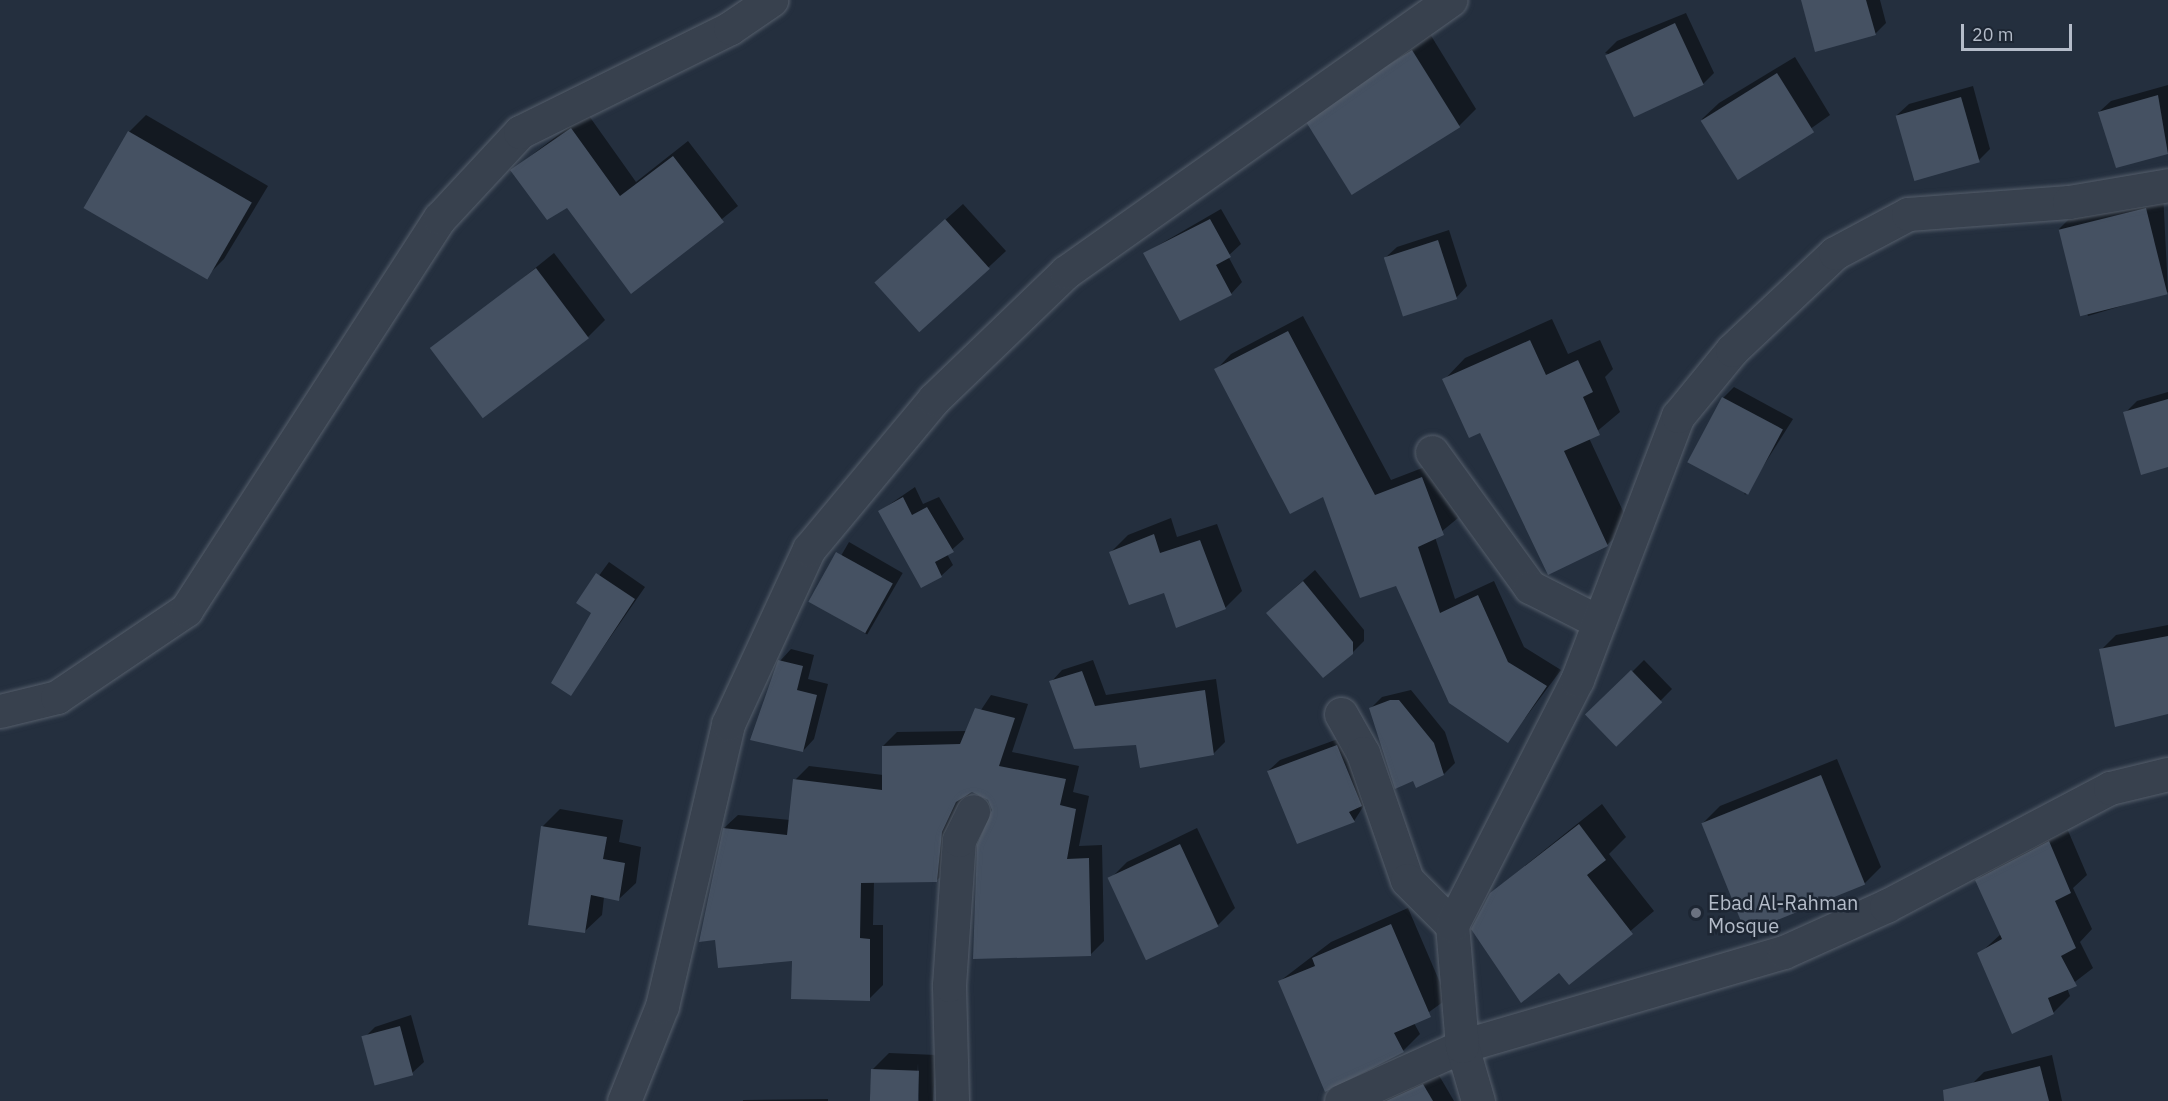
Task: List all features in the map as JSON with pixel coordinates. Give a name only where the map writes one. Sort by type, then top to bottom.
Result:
[{"type":"street","points":[[0,711],[57,697],[186,610],[440,218],[520,132],[730,28],[771,0]]},
{"type":"street","points":[[624,1101],[662,1006],[728,724],[809,549],[934,399],[1066,272],[1225,154],[1450,0]]},
{"type":"street","points":[[1478,1101],[1462,1046],[1452,925],[1578,680],[1678,416],[1732,350],[1835,253],[1908,214],[2069,202],[2168,185]]},
{"type":"street","points":[[1432,452],[1530,587],[1599,622]]},
{"type":"street","points":[[1341,714],[1363,753],[1407,880],[1452,925]]},
{"type":"street","points":[[1341,1101],[1462,1046],[1784,952],[1886,906],[2110,788],[2168,774]]},
{"type":"street","points":[[952,1101],[949,985],[959,840],[973,811]]},
{"type":"building","points":[[1801,0],[1866,0],[1876,35],[1815,52]]},
{"type":"building","points":[[1675,23],[1704,85],[1634,117],[1605,56]]},
{"type":"building","points":[[1412,50],[1460,127],[1352,195],[1303,118]]},
{"type":"building","points":[[1777,73],[1814,132],[1738,180],[1701,121]]},
{"type":"building","points":[[2158,95],[2168,154],[2116,168],[2098,112]]},
{"type":"building","points":[[1961,97],[1980,162],[1914,181],[1896,116]]},
{"type":"building","points":[[571,128],[620,196],[673,156],[724,222],[631,294],[567,208],[547,220],[510,170]]},
{"type":"building","points":[[128,131],[252,202],[207,280],[84,208]]},
{"type":"building","points":[[2146,208],[2168,294],[2080,316],[2059,230]]},
{"type":"building","points":[[945,219],[990,269],[919,332],[874,283]]},
{"type":"building","points":[[1210,219],[1231,257],[1216,265],[1232,295],[1180,321],[1143,253]]},
{"type":"building","points":[[1438,240],[1457,299],[1403,317],[1384,258]]},
{"type":"building","points":[[536,268],[589,338],[483,418],[430,348]]},
{"type":"building","points":[[1288,331],[1375,495],[1422,477],[1444,535],[1418,547],[1440,613],[1478,595],[1508,662],[1547,686],[1508,743],[1449,703],[1396,586],[1360,598],[1323,497],[1290,514],[1214,369]]},
{"type":"building","points":[[1530,340],[1546,375],[1578,360],[1593,392],[1583,397],[1600,435],[1564,451],[1608,546],[1548,575],[1480,433],[1469,438],[1442,379]]},
{"type":"building","points":[[1722,397],[1783,429],[1748,495],[1687,462]]},
{"type":"building","points":[[2168,399],[2168,467],[2141,475],[2123,412]]},
{"type":"building","points":[[903,497],[912,515],[927,507],[954,552],[935,562],[942,577],[921,588],[878,511]]},
{"type":"building","points":[[1154,534],[1160,553],[1200,540],[1226,609],[1176,628],[1164,593],[1129,605],[1109,552]]},
{"type":"building","points":[[836,552],[893,584],[865,633],[808,602]]},
{"type":"building","points":[[596,573],[635,599],[571,696],[551,683],[591,613],[576,603]]},
{"type":"building","points":[[1303,581],[1353,642],[1353,654],[1323,678],[1266,613]]},
{"type":"building","points":[[2168,636],[2168,714],[2115,727],[2099,649]]},
{"type":"building","points":[[778,660],[803,666],[797,690],[817,695],[803,752],[750,740]]},
{"type":"building","points":[[1631,670],[1662,702],[1616,747],[1585,714]]},
{"type":"building","points":[[1082,671],[1095,706],[1205,690],[1214,755],[1140,768],[1136,745],[1074,749],[1049,681]]},
{"type":"building","points":[[1390,700],[1399,700],[1434,743],[1444,775],[1416,788],[1413,781],[1395,789],[1369,708]]},
{"type":"building","points":[[975,708],[1015,718],[999,766],[1066,779],[1060,805],[1076,809],[1067,859],[1089,858],[1091,956],[973,959],[977,845],[992,810],[988,800],[972,792],[956,802],[942,832],[937,882],[861,883],[860,938],[870,939],[870,1001],[791,999],[792,961],[718,968],[715,940],[699,942],[723,828],[787,835],[793,779],[882,790],[882,746],[960,744]]},
{"type":"building","points":[[1337,745],[1362,806],[1349,812],[1355,822],[1297,844],[1267,771]]},
{"type":"building","points":[[1821,775],[1865,884],[1746,933],[1701,823]]},
{"type":"building","points":[[1579,824],[1606,860],[1587,875],[1633,934],[1569,985],[1559,973],[1521,1003],[1471,929],[1490,893]]},
{"type":"building","points":[[541,826],[607,837],[603,859],[625,863],[619,901],[591,895],[585,933],[528,925]]},
{"type":"building","points":[[2049,841],[2071,893],[2055,901],[2076,948],[2061,956],[2077,986],[2048,998],[2054,1014],[2012,1034],[1977,953],[2002,939],[1975,880]]},
{"type":"building","points":[[1180,844],[1218,926],[1146,960],[1107,878]]},
{"type":"building","points":[[1391,924],[1431,1017],[1394,1033],[1404,1052],[1325,1092],[1278,981],[1315,966],[1312,958]]},
{"type":"building","points":[[400,1026],[413,1075],[375,1086],[361,1036]]},
{"type":"building","points":[[2040,1066],[2049,1101],[1944,1101],[1943,1090]]},
{"type":"building","points":[[871,1069],[919,1071],[918,1101],[870,1101]]},
{"type":"building","points":[[1423,1084],[1433,1101],[1386,1101]]},
{"type":"place","name":"Ebad Al-Rahman Mosque","points":[[1696,913]]}]
